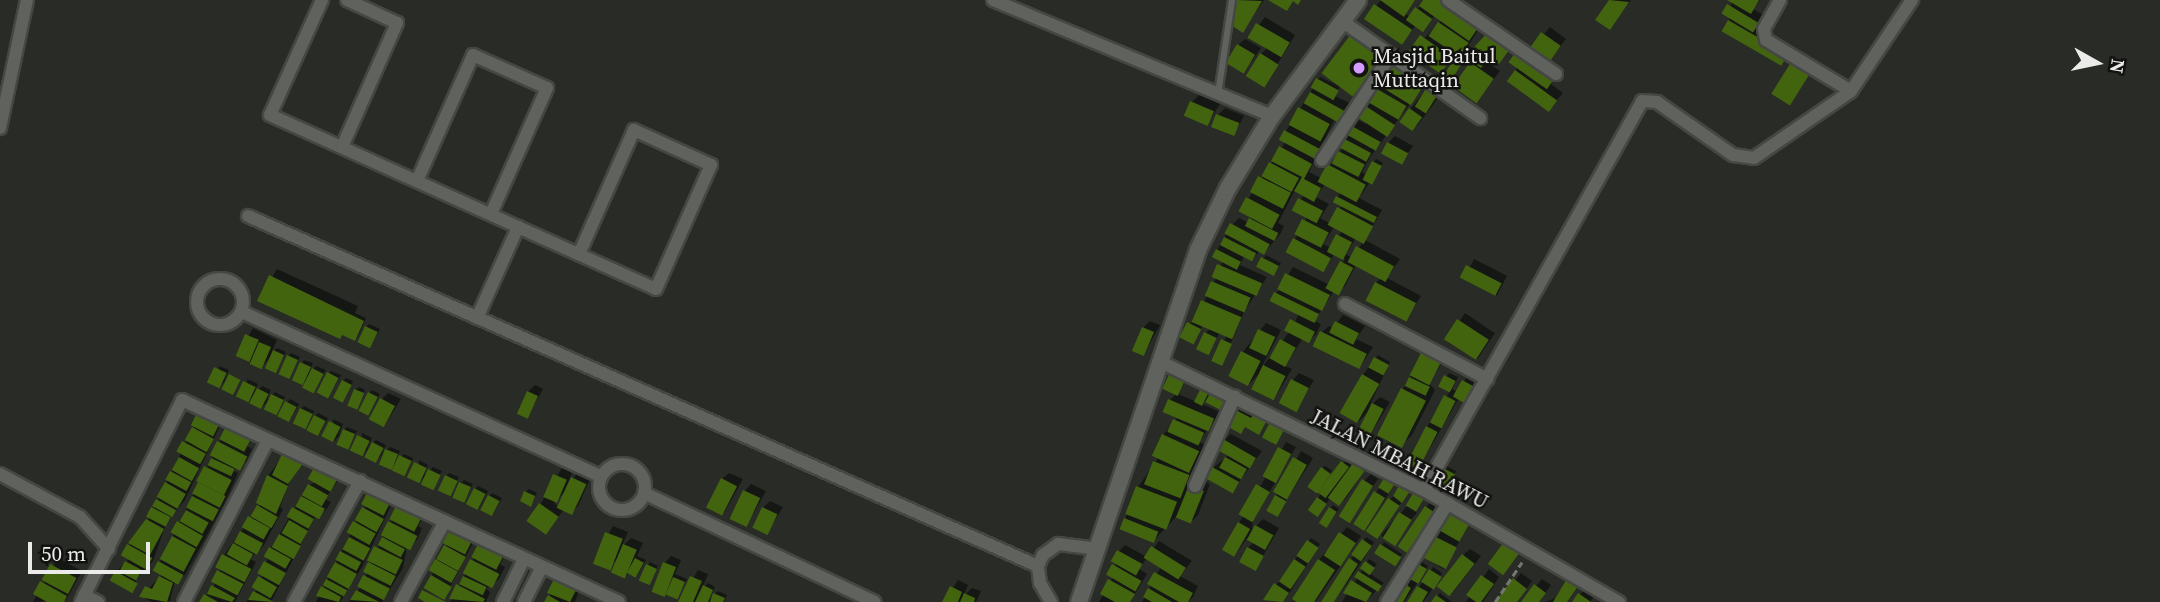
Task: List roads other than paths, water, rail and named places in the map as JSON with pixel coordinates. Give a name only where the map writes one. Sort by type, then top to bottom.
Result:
[{"type":"street","points":[[0,128],[27,0]]},
{"type":"street","points":[[322,0],[270,115],[656,289],[711,165],[634,130],[579,254]]},
{"type":"street","points":[[342,147],[397,23],[347,0]]},
{"type":"street","points":[[993,0],[1272,116]]},
{"type":"street","points":[[1079,602],[1198,250],[1228,188],[1272,116],[1358,0]]},
{"type":"street","points":[[1448,0],[1556,74]]},
{"type":"street","points":[[1780,0],[1764,29],[1766,40],[1848,89]]},
{"type":"street","points":[[1424,490],[1483,376],[1642,102],[1657,102],[1733,155],[1754,158],[1848,89],[1912,0]]},
{"type":"street","points":[[1342,21],[1480,118]]},
{"type":"street","points":[[417,181],[473,55],[547,89],[491,214]]},
{"type":"street","points":[[1322,160],[1390,56]]},
{"type":"street","points":[[248,216],[1038,566]]},
{"type":"street","points":[[477,318],[518,227]]},
{"type":"street","points":[[1345,304],[1483,376]]},
{"type":"street","points":[[242,312],[601,476]]},
{"type":"street","name":"JALAN MBAH RAWU","points":[[1159,361],[1424,490],[1619,602]]},
{"type":"street","points":[[1195,486],[1234,396]]},
{"type":"street","points":[[98,602],[83,599],[182,400],[619,602]]},
{"type":"street","points":[[184,602],[268,440]]},
{"type":"street","points":[[625,463],[641,474],[645,493],[630,510],[618,511],[600,498],[601,476],[607,468],[625,463]]},
{"type":"street","points":[[0,474],[80,517],[109,549]]},
{"type":"street","points":[[294,602],[360,481]]},
{"type":"street","points":[[645,493],[875,602]]},
{"type":"street","points":[[1387,602],[1448,503]]},
{"type":"street","points":[[401,602],[445,521]]},
{"type":"street","points":[[1051,602],[1040,583],[1038,566],[1058,544],[1097,549]]},
{"type":"street","points":[[503,602],[524,559]]},
{"type":"street","points":[[524,602],[542,567]]},
{"type":"lane","points":[[1218,94],[1232,0]]},
{"type":"place","name":"Masjid Baitul Muttaqin","points":[[1359,68]]}]
